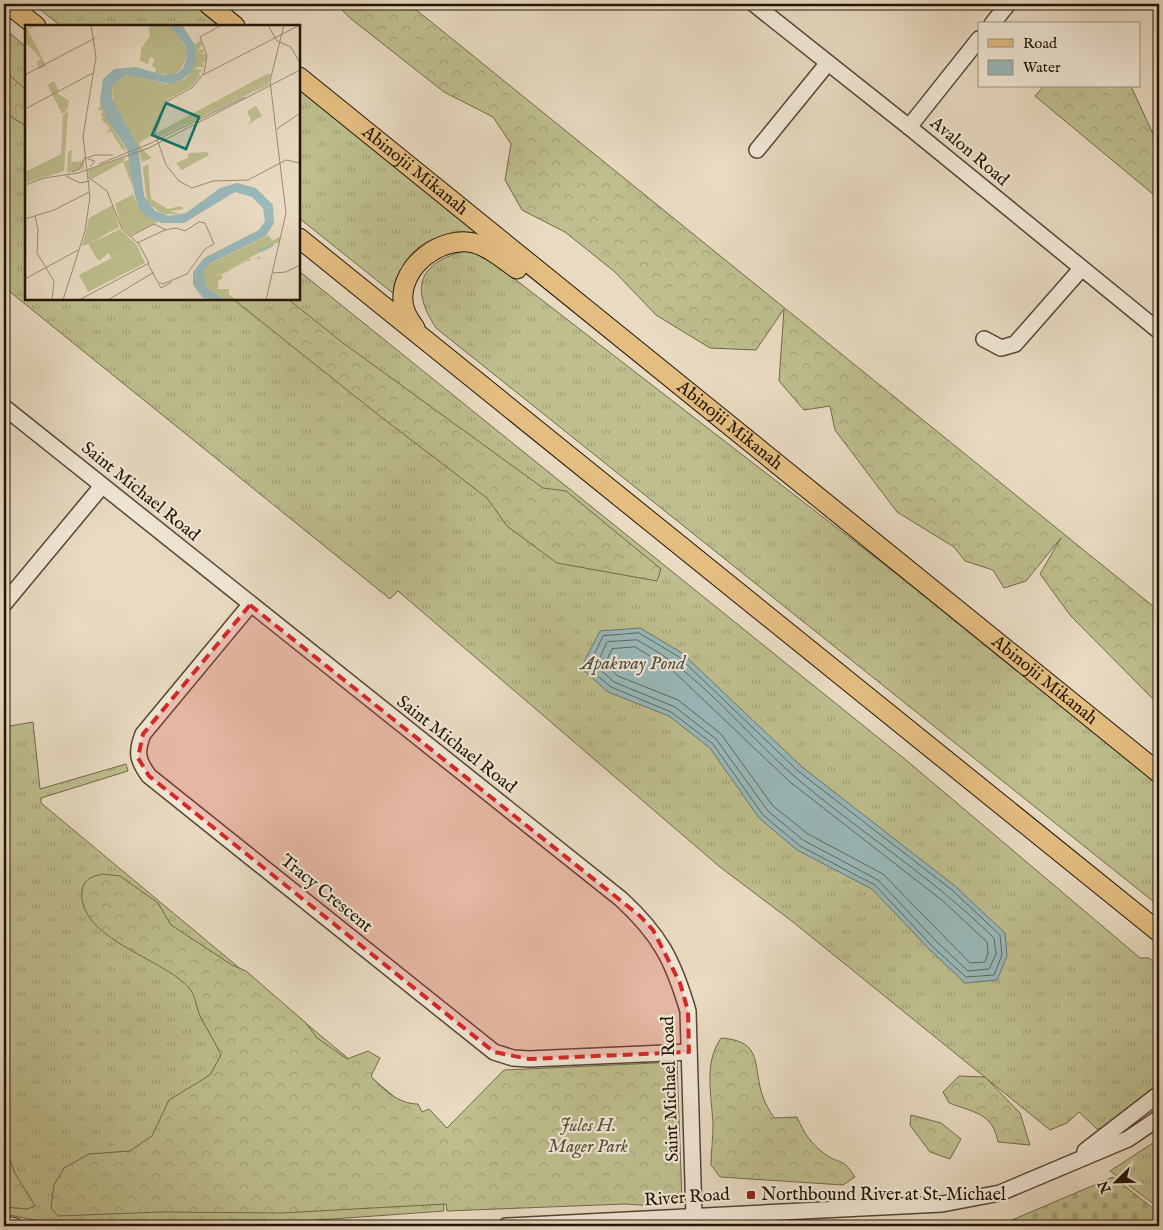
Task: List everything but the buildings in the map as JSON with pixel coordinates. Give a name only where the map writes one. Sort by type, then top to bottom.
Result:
[{"type":"main road","points":[[8,4],[35,25]]},
{"type":"main road","points":[[208,4],[235,25]]},
{"type":"main road","name":"Abinojii Mikanah","points":[[300,79],[1159,773]]},
{"type":"main road","points":[[300,239],[1152,927],[1159,944]]},
{"type":"main road","points":[[420,336],[406,316],[402,301],[411,272],[426,256],[446,244],[474,243],[490,250],[597,333],[682,388]]},
{"type":"street","name":"Avalon Road","points":[[754,4],[827,64],[909,127],[1159,331]]},
{"type":"street","points":[[994,22],[1008,4]]},
{"type":"street","points":[[909,127],[978,41]]},
{"type":"street","points":[[757,150],[827,64]]},
{"type":"street","points":[[984,339],[1001,348],[1016,344],[1081,269]]},
{"type":"street","name":"Saint Michael Road","points":[[4,407],[614,893],[653,930],[680,983],[688,1011],[694,1217]]},
{"type":"street","points":[[4,604],[102,486]]},
{"type":"street","name":"Tracy Crescent","points":[[250,604],[144,734],[138,747],[138,758],[149,776],[494,1052],[513,1058],[529,1059],[689,1052]]},
{"type":"street","name":"River Road","points":[[1072,1161],[1159,1094]]},
{"type":"street","name":"River Road","points":[[506,1226],[942,1204],[1000,1193],[1128,1139],[1159,1118]]},
{"type":"street","points":[[4,1224],[14,1226]]},
{"type":"highlighted area","points":[[250,605],[640,916],[653,930],[680,983],[688,1011],[689,1052],[529,1059],[494,1052],[149,776],[138,758],[143,734]]},
{"type":"green space","points":[[33,4],[194,4],[221,25],[60,25]]},
{"type":"green space","points":[[336,4],[409,4],[1159,611],[1159,705],[1070,615],[1040,574],[1061,538],[1026,581],[1004,588],[993,570],[965,561],[954,547],[897,512],[835,430],[830,406],[804,410],[779,381],[784,309],[756,350],[710,348],[656,315],[615,272],[565,232],[522,210],[505,180],[511,144],[493,117],[444,92],[350,18]]},
{"type":"green space","points":[[4,28],[25,46],[25,300],[300,300],[300,272],[906,760],[1140,958],[1149,958],[1159,966],[1159,1084],[1104,1128],[1097,1129],[1079,1112],[1067,1123],[1050,1130],[793,922],[720,867],[398,591],[390,599],[4,287]]},
{"type":"green space","points":[[4,70],[25,89],[25,125],[4,112]]},
{"type":"green space","points":[[1042,88],[1132,88],[1159,147],[1159,199],[1035,96]]},
{"type":"green space","points":[[300,89],[475,229],[471,234],[442,236],[419,247],[403,266],[394,294],[300,219]]},
{"type":"green space","points":[[465,251],[481,253],[999,653],[1159,783],[1159,906],[436,328],[423,301],[421,289],[423,279],[428,270],[437,262]]},
{"type":"green space","points":[[234,300],[289,300],[343,343],[543,488],[566,491],[661,569],[657,581],[557,563],[507,526],[487,498],[376,413]]},
{"type":"green space","points":[[33,722],[40,789],[126,764],[128,771],[41,798],[41,803],[439,1134],[444,1211],[235,1226],[65,1226],[4,1214],[4,727]]},
{"type":"green space","name":"Jules H. Mager Park","points":[[103,874],[120,876],[158,903],[171,925],[232,965],[246,971],[306,1023],[317,1038],[347,1059],[368,1051],[380,1058],[371,1076],[386,1091],[398,1099],[418,1104],[422,1112],[429,1109],[447,1128],[504,1070],[677,1062],[682,1202],[447,1211],[446,1204],[281,1213],[161,1212],[58,1216],[51,1208],[54,1185],[64,1168],[89,1154],[130,1151],[152,1136],[169,1100],[210,1075],[221,1055],[199,1014],[191,990],[176,976],[123,946],[93,922],[84,907],[82,891],[86,881]]},
{"type":"green space","points":[[721,1038],[745,1044],[751,1050],[764,1100],[774,1118],[797,1117],[812,1142],[830,1158],[844,1163],[855,1177],[843,1185],[720,1177],[711,1165],[713,1126],[710,1069],[715,1048]]},
{"type":"green space","points":[[959,1076],[985,1077],[1020,1113],[1030,1145],[998,1142],[992,1125],[987,1119],[949,1103],[943,1092]]},
{"type":"green space","points":[[911,1115],[941,1123],[961,1139],[950,1159],[930,1152],[910,1125]]},
{"type":"green space","points":[[1159,1139],[1159,1208],[1110,1171]]},
{"type":"green space","points":[[4,1145],[15,1173],[35,1206],[27,1209],[4,1207]]},
{"type":"green space","points":[[1113,1177],[1159,1213],[1159,1226],[998,1226]]},
{"type":"water","name":"Apakway Pond","points":[[640,628],[682,653],[802,767],[955,886],[1005,933],[1007,956],[997,980],[965,983],[930,950],[872,889],[797,850],[759,818],[710,748],[669,716],[608,692],[581,668],[600,631]]},
{"type":"place","name":"Northbound River at St. Michael","points":[[751,1195]]}]
